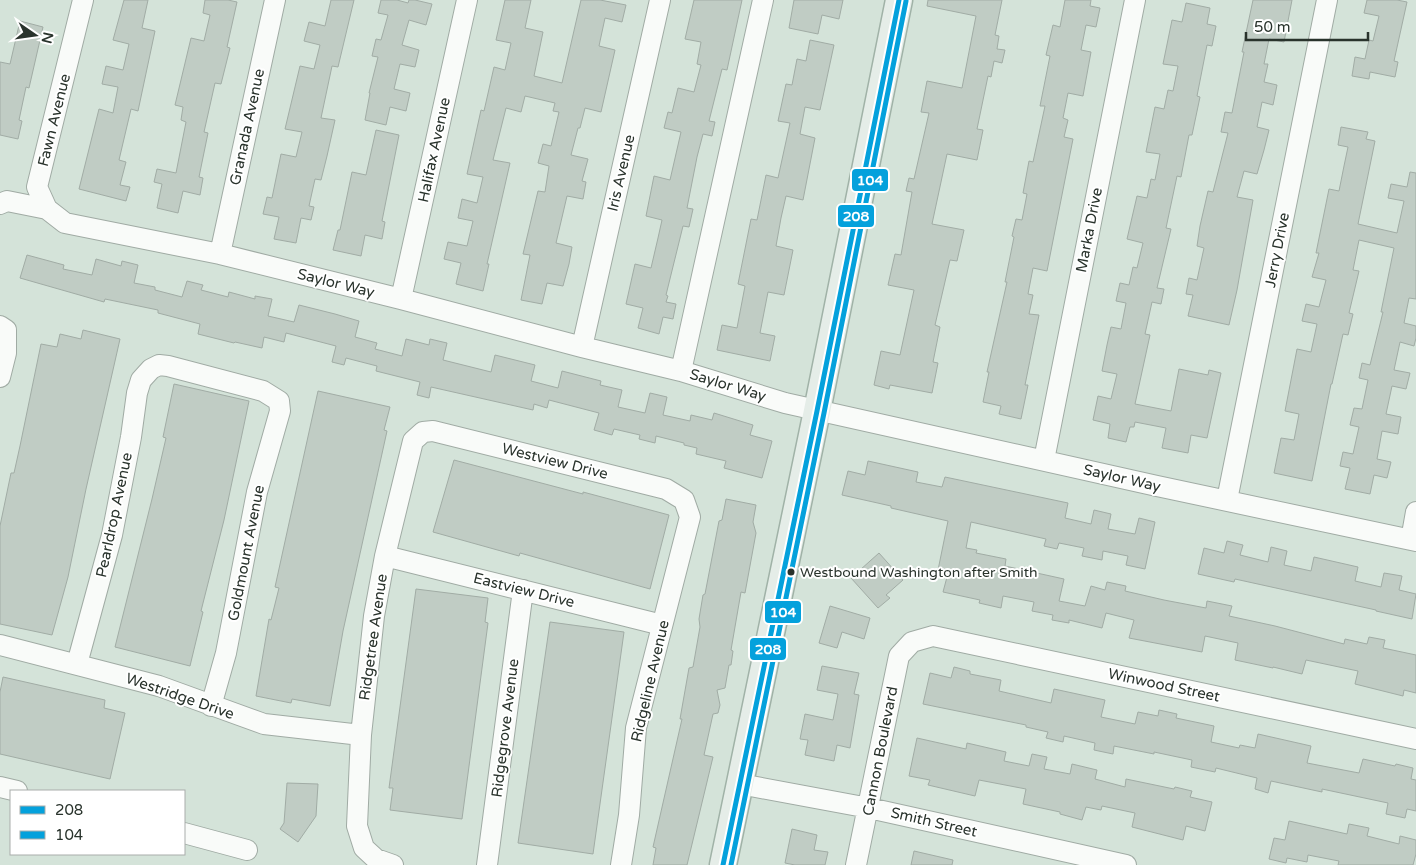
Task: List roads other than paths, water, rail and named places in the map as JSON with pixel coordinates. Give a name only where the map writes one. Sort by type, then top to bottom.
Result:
[{"type":"main road","points":[[723,865],[817,411],[899,0]]},
{"type":"street","name":"Fawn Avenue","points":[[46,209],[37,187],[83,0]]},
{"type":"street","name":"Granada Avenue","points":[[220,254],[275,0]]},
{"type":"street","name":"Halifax Avenue","points":[[401,299],[467,0]]},
{"type":"street","name":"Iris Avenue","points":[[582,347],[660,0]]},
{"type":"street","points":[[682,371],[763,0]]},
{"type":"street","name":"Marka Drive","points":[[1044,460],[1135,0]]},
{"type":"street","name":"Jerry Drive","points":[[1227,500],[1327,0]]},
{"type":"street","points":[[0,204],[7,201],[46,209]]},
{"type":"street","name":"Saylor Way","points":[[46,209],[65,223],[220,254],[401,299],[582,347],[682,371],[785,404],[1413,540]]},
{"type":"street","points":[[0,377],[6,352],[3,328]]},
{"type":"street","name":"Pearldrop Avenue","points":[[77,664],[112,535],[137,393],[141,380],[151,369],[159,366],[168,366],[263,391],[279,401]]},
{"type":"street","name":"Goldmount Avenue","points":[[211,706],[226,653],[257,492],[280,412],[279,401]]},
{"type":"street","name":"Westview Drive","points":[[423,432],[433,431],[666,489],[684,500]]},
{"type":"street","name":"Ridgetree Avenue","points":[[393,865],[376,859],[364,848],[357,826],[361,735],[374,616],[385,556],[412,441],[423,432]]},
{"type":"street","name":"Ridgeline Avenue","points":[[621,865],[629,815],[636,728],[690,517],[684,500]]},
{"type":"street","points":[[1413,540],[1416,512]]},
{"type":"street","name":"Eastview Drive","points":[[385,556],[662,625]]},
{"type":"street","name":"Ridgegrove Avenue","points":[[487,865],[523,590]]},
{"type":"street","name":"Winwood Street","points":[[912,642],[933,636],[1416,739]]},
{"type":"street","name":"Cannon Boulevard","points":[[856,865],[899,656],[912,642]]},
{"type":"street","name":"Westridge Drive","points":[[0,646],[159,686],[264,724],[361,735]]},
{"type":"street","name":"Smith Street","points":[[740,784],[868,808],[1126,865]]},
{"type":"street","points":[[0,787],[13,790]]},
{"type":"street","points":[[185,833],[247,850]]},
{"type":"place","name":"Westbound Washington after Smith","points":[[791,572]]}]
